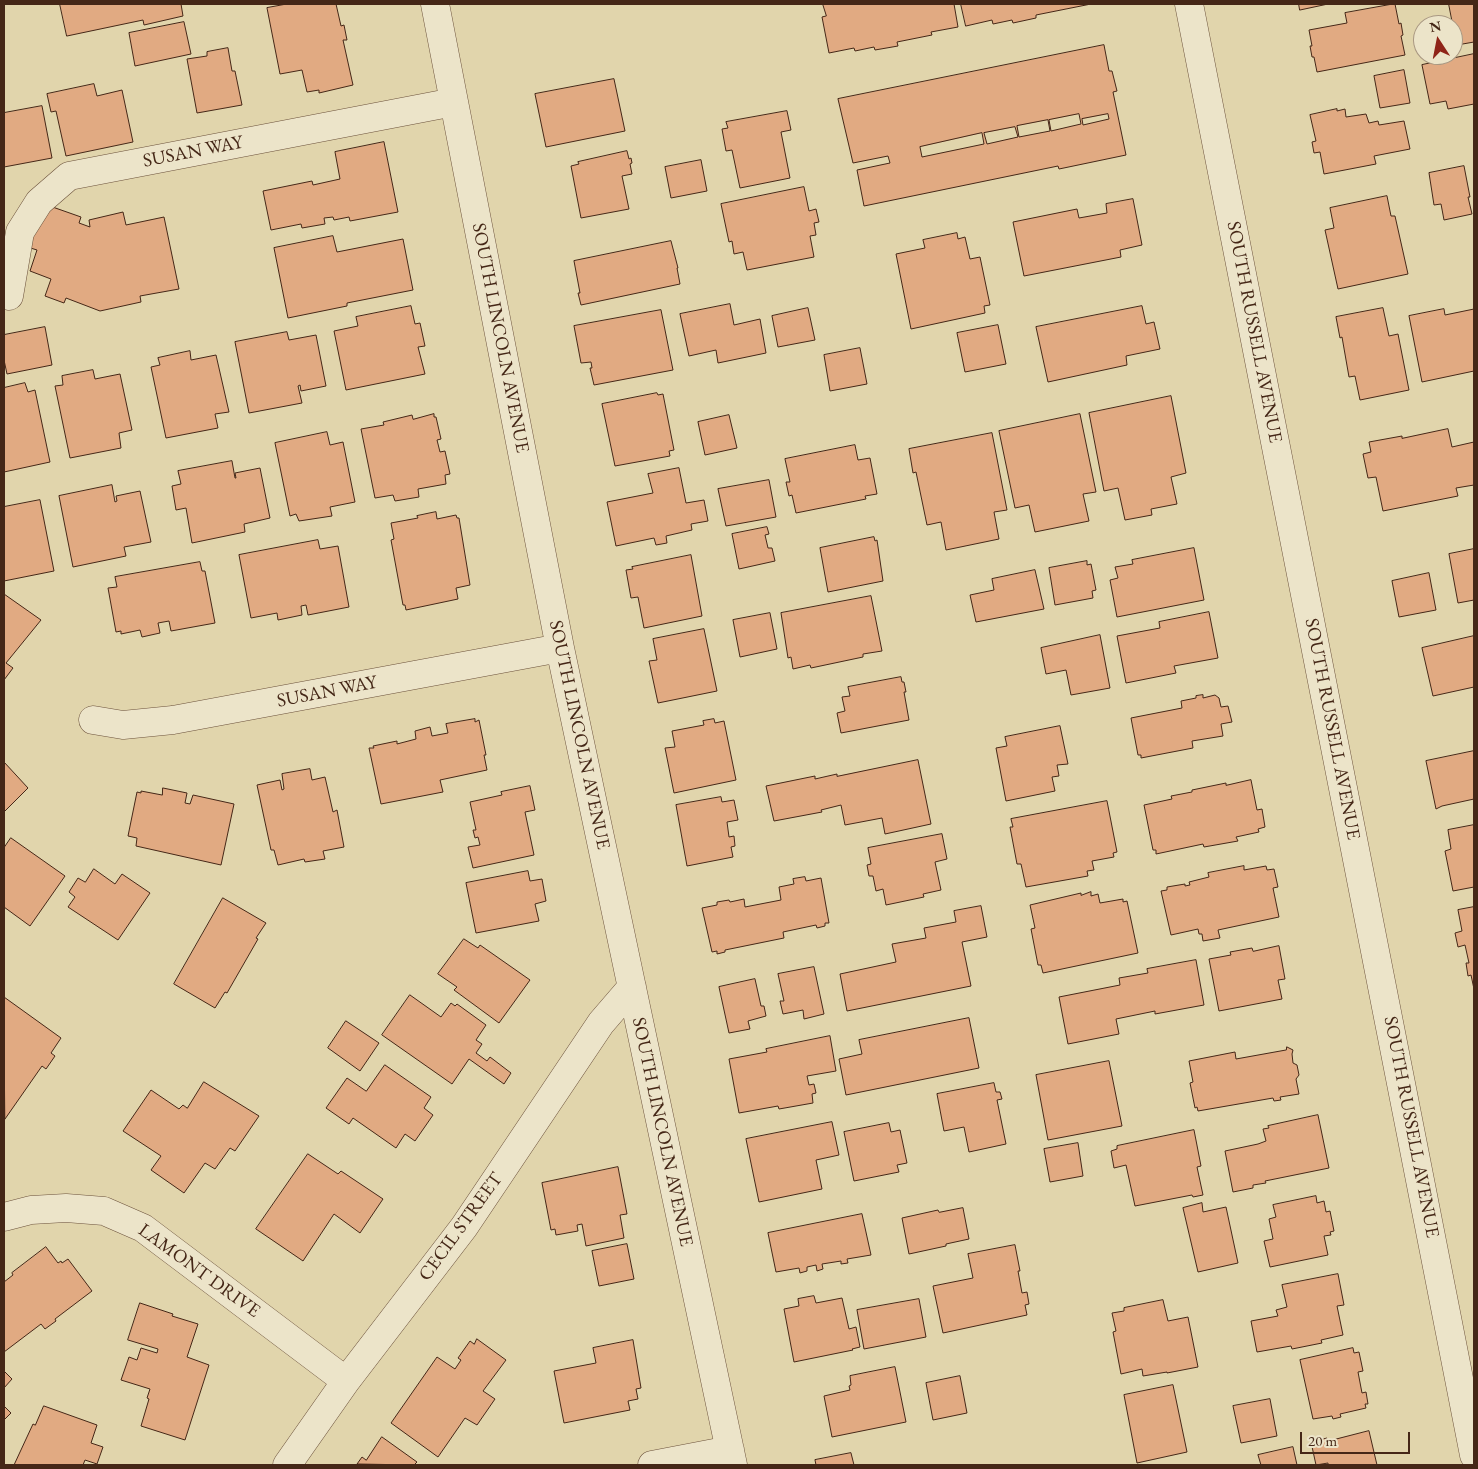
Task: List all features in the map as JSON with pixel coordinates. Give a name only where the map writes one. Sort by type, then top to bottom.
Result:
[{"type":"street","name":"SOUTH LINCOLN AVENUE","points":[[435,4],[560,648],[731,1458]]},
{"type":"street","name":"SOUTH RUSSELL AVENUE","points":[[1189,4],[1474,1455]]},
{"type":"street","name":"SUSAN WAY","points":[[9,296],[20,232],[39,202],[70,176],[454,102]]},
{"type":"street","name":"SUSAN WAY","points":[[93,720],[123,724],[173,720],[560,648]]},
{"type":"street","name":"CECIL STREET","points":[[287,1465],[346,1381],[464,1227],[601,1023],[632,988]]},
{"type":"street","name":"LAMONT DRIVE","points":[[4,1217],[30,1210],[76,1208],[104,1211],[143,1228],[346,1381]]},
{"type":"street","points":[[652,1465],[731,1458]]},
{"type":"building","points":[[60,4],[181,4],[183,16],[144,25],[143,20],[67,36]]},
{"type":"building","points":[[287,4],[336,4],[341,26],[344,25],[347,40],[343,40],[353,85],[319,93],[319,90],[307,92],[302,70],[280,74],[267,8]]},
{"type":"building","points":[[823,4],[954,4],[958,27],[931,32],[932,35],[897,42],[898,46],[875,50],[874,47],[855,51],[854,48],[829,53],[822,17],[826,16]]},
{"type":"building","points":[[961,4],[1091,4],[1036,15],[1036,18],[1013,23],[1012,20],[993,24],[992,20],[966,26]]},
{"type":"building","points":[[1299,4],[1328,4],[1300,10]]},
{"type":"building","points":[[1395,4],[1399,24],[1401,23],[1403,35],[1401,36],[1405,55],[1317,72],[1314,57],[1312,57],[1309,30],[1347,23],[1345,13]]},
{"type":"building","points":[[1449,4],[1474,4],[1474,42],[1463,44],[1463,15],[1451,15]]},
{"type":"building","points":[[184,22],[191,54],[135,66],[129,33]]},
{"type":"building","points":[[1104,45],[1109,71],[1112,71],[1117,91],[1113,92],[1126,155],[1059,169],[1058,166],[864,206],[857,170],[890,163],[888,156],[853,163],[838,99]],"holes":[[[1079,114],[1081,124],[1051,131],[1049,120]],[[1108,114],[1109,119],[1083,125],[1082,119]],[[1048,120],[1050,131],[1019,137],[1017,126]],[[1015,127],[1018,137],[987,144],[984,133]],[[982,133],[984,144],[922,157],[920,147]]]},
{"type":"building","points":[[228,48],[232,71],[235,71],[242,105],[197,113],[187,59],[207,56],[207,52]]},
{"type":"building","points":[[1474,54],[1474,104],[1448,109],[1446,101],[1430,104],[1422,65],[1463,65],[1463,56]]},
{"type":"building","points":[[1404,70],[1410,103],[1380,108],[1374,76]]},
{"type":"building","points":[[614,79],[625,131],[546,147],[535,94]]},
{"type":"building","points":[[94,84],[97,96],[122,90],[133,142],[66,156],[56,111],[51,112],[47,94]]},
{"type":"building","points":[[42,106],[52,158],[4,167],[4,113]]},
{"type":"building","points":[[1337,109],[1337,111],[1345,109],[1346,117],[1366,114],[1369,123],[1378,121],[1379,125],[1404,121],[1410,149],[1374,156],[1376,164],[1324,174],[1320,152],[1314,153],[1312,142],[1316,141],[1310,115]]},
{"type":"building","points":[[787,111],[791,130],[781,132],[790,178],[740,188],[732,150],[726,151],[722,129],[728,128],[726,122]]},
{"type":"building","points":[[384,142],[398,212],[350,221],[349,217],[334,220],[333,217],[324,218],[325,224],[302,228],[301,224],[271,230],[263,191],[312,181],[313,185],[340,179],[335,152]]},
{"type":"building","points":[[627,151],[629,159],[631,158],[632,174],[622,176],[629,209],[581,218],[571,166],[579,164],[578,162]]},
{"type":"building","points":[[701,160],[707,191],[671,198],[665,167]]},
{"type":"building","points":[[1464,166],[1472,214],[1444,220],[1441,204],[1434,205],[1429,173]]},
{"type":"building","points":[[804,187],[809,211],[816,209],[819,222],[814,223],[816,235],[810,236],[814,257],[747,270],[743,252],[734,254],[732,241],[729,242],[721,204]]},
{"type":"building","points":[[1387,196],[1391,216],[1395,216],[1408,274],[1338,289],[1325,230],[1334,228],[1330,208]]},
{"type":"building","points":[[1133,199],[1142,245],[1120,250],[1121,257],[1024,276],[1013,222],[1077,209],[1079,218],[1107,213],[1106,204]]},
{"type":"building","points":[[44,204],[81,217],[79,223],[90,227],[89,220],[123,212],[126,225],[164,217],[179,289],[140,296],[141,302],[100,311],[66,298],[64,303],[45,296],[51,279],[30,271],[37,250],[24,246]]},
{"type":"building","points":[[957,233],[958,239],[965,237],[970,259],[980,257],[990,305],[984,306],[985,313],[911,329],[896,254],[925,248],[923,240]]},
{"type":"building","points":[[333,236],[337,252],[403,239],[413,290],[347,303],[347,306],[288,318],[274,248]]},
{"type":"building","points":[[671,241],[680,284],[581,305],[574,261]]},
{"type":"building","points":[[730,304],[734,325],[760,319],[766,353],[718,363],[716,350],[689,356],[680,314]]},
{"type":"building","points":[[411,306],[415,324],[420,323],[425,346],[418,347],[425,374],[346,390],[334,331],[358,326],[356,317]]},
{"type":"building","points":[[1142,306],[1146,324],[1154,322],[1160,349],[1126,356],[1127,365],[1048,382],[1036,327]]},
{"type":"building","points":[[808,308],[815,340],[778,347],[772,316]]},
{"type":"building","points":[[1383,308],[1389,336],[1398,334],[1409,390],[1360,400],[1355,376],[1349,377],[1342,337],[1340,338],[1336,317]]},
{"type":"building","points":[[1444,309],[1445,315],[1474,309],[1474,371],[1422,382],[1409,316]]},
{"type":"building","points":[[661,310],[673,370],[594,385],[590,368],[592,368],[591,362],[581,363],[574,326]]},
{"type":"building","points":[[998,325],[1006,364],[965,372],[957,333]]},
{"type":"building","points":[[45,327],[52,365],[7,374],[4,360],[4,335]]},
{"type":"building","points":[[287,332],[289,340],[316,335],[326,386],[301,391],[300,385],[298,386],[302,403],[249,413],[235,342]]},
{"type":"building","points":[[860,348],[867,384],[830,391],[824,355]]},
{"type":"building","points":[[190,351],[191,360],[216,355],[229,412],[215,414],[218,428],[166,438],[151,367],[160,365],[158,358]]},
{"type":"building","points":[[93,370],[95,379],[120,374],[132,430],[119,433],[121,448],[70,458],[55,386],[63,385],[62,376]]},
{"type":"building","points":[[25,383],[28,392],[35,390],[50,462],[4,472],[4,388]]},
{"type":"building","points":[[657,393],[658,395],[663,394],[674,450],[669,451],[670,456],[615,466],[602,404]]},
{"type":"building","points":[[1171,396],[1186,473],[1171,477],[1177,504],[1151,509],[1152,515],[1125,520],[1118,488],[1104,491],[1089,413]]},
{"type":"building","points":[[434,414],[441,439],[437,440],[440,452],[445,451],[450,474],[445,475],[446,484],[418,489],[419,497],[395,501],[393,495],[375,498],[361,429],[384,425],[383,422],[412,415],[413,419]]},
{"type":"building","points":[[1080,414],[1096,492],[1083,494],[1089,521],[1035,532],[1029,505],[1015,508],[999,431]]},
{"type":"building","points":[[729,415],[737,448],[705,455],[698,422]]},
{"type":"building","points":[[1448,429],[1452,447],[1474,442],[1474,485],[1456,488],[1458,496],[1383,511],[1376,477],[1368,478],[1363,454],[1371,452],[1369,442]]},
{"type":"building","points":[[327,432],[330,445],[343,442],[355,502],[330,507],[332,516],[299,521],[296,514],[290,516],[275,443]]},
{"type":"building","points":[[992,433],[1007,510],[994,512],[999,539],[946,550],[941,522],[927,525],[916,472],[913,473],[909,449]]},
{"type":"building","points":[[855,445],[858,460],[870,458],[877,494],[865,496],[866,499],[796,513],[792,495],[789,496],[786,482],[790,482],[785,459]]},
{"type":"building","points":[[232,461],[235,478],[235,473],[260,468],[270,518],[244,524],[245,532],[192,543],[186,508],[176,510],[172,486],[181,484],[178,471]]},
{"type":"building","points":[[679,468],[686,503],[704,500],[708,521],[691,524],[692,530],[666,536],[667,543],[656,545],[654,538],[616,546],[607,502],[653,493],[648,474]]},
{"type":"building","points":[[769,480],[776,517],[726,526],[718,489]]},
{"type":"building","points":[[112,485],[115,502],[117,501],[116,496],[140,491],[151,542],[124,547],[126,556],[73,567],[59,496]]},
{"type":"building","points":[[40,500],[54,571],[4,581],[4,507]]},
{"type":"building","points":[[436,512],[437,519],[456,515],[459,518],[470,585],[456,588],[458,599],[406,610],[405,605],[403,605],[391,540],[394,539],[391,523],[418,518],[417,516]]},
{"type":"building","points":[[767,527],[769,534],[765,535],[768,548],[772,548],[775,561],[739,569],[732,534]]},
{"type":"building","points":[[874,537],[875,541],[877,540],[883,581],[828,592],[820,548]]},
{"type":"building","points":[[318,540],[320,549],[338,546],[349,607],[308,615],[306,605],[301,606],[302,615],[278,620],[277,613],[251,618],[239,555]]},
{"type":"building","points":[[1194,548],[1204,600],[1117,617],[1110,580],[1118,578],[1115,567],[1133,564],[1132,560]]},
{"type":"building","points":[[1474,549],[1474,600],[1458,603],[1449,554]]},
{"type":"building","points":[[691,555],[702,616],[644,628],[638,597],[631,598],[626,570],[633,569],[632,567]]},
{"type":"building","points":[[1087,561],[1087,565],[1091,564],[1096,590],[1092,591],[1093,598],[1055,605],[1049,568]]},
{"type":"building","points":[[200,562],[202,571],[205,571],[215,623],[171,631],[169,621],[158,623],[160,633],[142,637],[140,630],[121,634],[121,631],[116,632],[108,588],[117,587],[115,577]]},
{"type":"building","points":[[1035,570],[1044,609],[976,622],[970,595],[994,590],[992,579]]},
{"type":"building","points":[[1429,573],[1436,610],[1399,617],[1392,581]]},
{"type":"building","points":[[4,594],[41,620],[6,663],[13,668],[4,680]]},
{"type":"building","points":[[871,596],[882,651],[863,654],[863,657],[811,668],[810,665],[793,669],[791,657],[788,658],[781,613]]},
{"type":"building","points":[[1209,612],[1218,658],[1174,666],[1176,673],[1126,683],[1117,636],[1160,628],[1159,622]]},
{"type":"building","points":[[770,613],[777,649],[740,657],[733,620]]},
{"type":"building","points":[[704,629],[717,691],[658,703],[649,661],[657,660],[653,639]]},
{"type":"building","points":[[1100,635],[1110,688],[1071,695],[1066,670],[1046,674],[1041,648]]},
{"type":"building","points":[[1474,636],[1474,687],[1433,696],[1422,648]]},
{"type":"building","points":[[901,677],[906,692],[904,692],[909,720],[841,733],[837,713],[845,711],[842,697],[850,696],[848,687]]},
{"type":"building","points":[[1203,695],[1203,698],[1215,695],[1219,698],[1221,707],[1228,706],[1232,722],[1221,724],[1223,736],[1192,741],[1193,748],[1141,758],[1141,755],[1138,755],[1131,718],[1182,708],[1181,701]]},
{"type":"building","points":[[475,719],[475,722],[479,720],[487,770],[440,780],[443,792],[381,804],[369,748],[397,741],[397,744],[416,739],[415,731],[430,727],[432,736],[448,733],[446,724]]},
{"type":"building","points":[[714,719],[715,723],[724,721],[736,780],[674,793],[665,748],[675,747],[672,731],[704,725],[703,721]]},
{"type":"building","points":[[1060,726],[1068,764],[1057,765],[1059,776],[1052,777],[1055,791],[1006,801],[996,748],[1007,746],[1005,737]]},
{"type":"building","points":[[1474,751],[1474,799],[1436,809],[1426,761]]},
{"type":"building","points":[[918,760],[931,824],[885,834],[882,818],[845,825],[841,805],[821,810],[822,812],[774,821],[766,786],[815,776],[815,779],[837,774],[837,776]]},
{"type":"building","points":[[4,762],[28,788],[4,812]]},
{"type":"building","points":[[310,769],[312,780],[325,777],[333,812],[337,810],[344,847],[323,851],[325,859],[305,862],[304,859],[278,865],[274,850],[271,850],[257,785],[280,780],[282,790],[284,789],[282,774]]},
{"type":"building","points":[[1251,780],[1257,810],[1262,809],[1265,827],[1258,829],[1259,832],[1236,837],[1238,841],[1204,847],[1203,844],[1156,854],[1156,850],[1153,850],[1144,805],[1172,799],[1171,796],[1192,792],[1192,790]]},
{"type":"building","points":[[530,786],[535,810],[525,812],[534,855],[473,868],[468,847],[480,845],[478,837],[475,838],[473,830],[476,830],[470,802],[502,795],[501,792]]},
{"type":"building","points":[[163,788],[187,793],[185,803],[190,804],[193,795],[234,804],[221,865],[136,846],[137,838],[128,836],[137,792],[162,795]]},
{"type":"building","points":[[721,797],[722,802],[734,800],[738,820],[727,822],[729,837],[734,836],[735,846],[731,847],[733,857],[687,866],[676,805]]},
{"type":"building","points":[[1107,801],[1117,852],[1113,853],[1114,857],[1092,861],[1094,870],[1087,871],[1088,876],[1026,887],[1021,864],[1017,864],[1010,827],[1013,827],[1011,819]]},
{"type":"building","points":[[1474,825],[1474,887],[1453,891],[1445,851],[1451,849],[1448,830]]},
{"type":"building","points":[[942,834],[947,859],[935,862],[941,890],[923,894],[924,897],[886,905],[883,889],[876,891],[873,876],[869,876],[867,865],[871,864],[868,848]]},
{"type":"building","points":[[11,838],[65,876],[30,926],[4,907],[4,848]]},
{"type":"building","points":[[1244,866],[1244,870],[1266,866],[1267,870],[1274,869],[1278,887],[1273,888],[1279,917],[1218,930],[1220,938],[1203,941],[1202,934],[1199,934],[1198,929],[1171,935],[1161,891],[1167,890],[1167,887],[1190,885],[1189,882],[1209,877],[1208,873]]},
{"type":"building","points":[[94,869],[115,884],[122,874],[150,893],[118,940],[68,907],[75,897],[69,892],[78,878],[85,882]]},
{"type":"building","points":[[528,871],[530,881],[542,879],[546,901],[535,904],[539,921],[476,933],[466,883]]},
{"type":"building","points":[[805,877],[806,881],[821,878],[829,923],[825,923],[825,926],[817,928],[816,925],[783,932],[784,938],[725,950],[725,952],[717,954],[717,951],[712,952],[702,908],[729,900],[730,902],[744,899],[745,907],[781,900],[779,887],[794,884],[793,879]]},
{"type":"building","points":[[1091,892],[1091,896],[1098,894],[1100,903],[1123,899],[1123,902],[1127,901],[1138,953],[1043,973],[1041,965],[1038,965],[1031,929],[1035,928],[1030,905]]},
{"type":"building","points":[[223,898],[266,923],[227,993],[225,992],[215,1008],[174,984]]},
{"type":"building","points":[[981,906],[987,937],[962,942],[971,986],[847,1011],[840,974],[896,962],[892,944],[926,938],[924,928],[956,922],[954,911]]},
{"type":"building","points":[[1474,907],[1474,989],[1471,975],[1468,976],[1466,963],[1469,963],[1465,945],[1458,947],[1455,933],[1462,931],[1458,910]]},
{"type":"building","points":[[464,939],[478,948],[480,945],[530,980],[499,1023],[454,990],[457,987],[438,974]]},
{"type":"building","points":[[1279,946],[1285,979],[1278,980],[1282,999],[1219,1011],[1209,959],[1231,955],[1230,952],[1252,948],[1253,951]]},
{"type":"building","points":[[1196,960],[1204,1005],[1155,1014],[1155,1011],[1116,1019],[1119,1034],[1068,1044],[1059,997],[1120,985],[1119,978],[1148,973],[1147,969]]},
{"type":"building","points":[[814,967],[824,1014],[804,1019],[803,1010],[783,1014],[780,1001],[784,1001],[778,974]]},
{"type":"building","points":[[755,979],[761,1006],[764,1006],[766,1016],[748,1021],[750,1029],[729,1033],[719,987]]},
{"type":"building","points":[[410,995],[441,1017],[451,1003],[455,1006],[457,1004],[486,1025],[476,1040],[482,1044],[476,1053],[487,1061],[490,1057],[511,1073],[504,1084],[469,1059],[452,1084],[382,1035]]},
{"type":"building","points":[[4,997],[61,1038],[51,1053],[55,1056],[46,1069],[42,1066],[5,1119]]},
{"type":"building","points":[[969,1018],[979,1068],[846,1095],[839,1059],[862,1054],[859,1040]]},
{"type":"building","points":[[346,1021],[379,1043],[360,1071],[328,1048]]},
{"type":"building","points":[[830,1036],[836,1071],[807,1076],[809,1085],[814,1084],[816,1093],[812,1094],[813,1103],[779,1109],[778,1106],[739,1113],[729,1059],[767,1052],[766,1049]]},
{"type":"building","points":[[1287,1047],[1293,1050],[1293,1063],[1297,1065],[1299,1075],[1296,1079],[1299,1094],[1280,1097],[1281,1100],[1274,1101],[1273,1098],[1198,1111],[1197,1107],[1195,1108],[1190,1083],[1193,1082],[1189,1061],[1235,1052],[1236,1059],[1286,1050]]},
{"type":"building","points":[[1109,1061],[1122,1126],[1048,1140],[1036,1075]]},
{"type":"building","points":[[385,1065],[431,1097],[424,1108],[433,1115],[415,1141],[405,1134],[396,1148],[353,1118],[349,1124],[326,1108],[347,1078],[366,1091]]},
{"type":"building","points":[[204,1082],[259,1116],[235,1151],[230,1148],[215,1169],[205,1163],[184,1193],[151,1170],[161,1156],[123,1131],[151,1090],[179,1109],[183,1105],[187,1108]]},
{"type":"building","points":[[994,1083],[996,1092],[1000,1092],[1002,1099],[997,1100],[1006,1144],[969,1152],[964,1127],[944,1131],[937,1094]]},
{"type":"building","points":[[1318,1115],[1329,1168],[1265,1181],[1266,1183],[1253,1185],[1253,1188],[1233,1192],[1225,1151],[1266,1141],[1263,1129],[1269,1128],[1268,1126]]},
{"type":"building","points":[[832,1122],[839,1155],[816,1160],[822,1189],[759,1202],[746,1139]]},
{"type":"building","points":[[889,1123],[891,1132],[900,1130],[907,1163],[897,1165],[899,1172],[854,1181],[844,1132]]},
{"type":"building","points":[[1194,1130],[1201,1166],[1197,1167],[1203,1195],[1193,1197],[1192,1195],[1135,1206],[1126,1165],[1114,1168],[1111,1151],[1117,1149],[1117,1146]]},
{"type":"building","points":[[1078,1143],[1083,1176],[1050,1182],[1044,1149]]},
{"type":"building","points":[[308,1154],[338,1174],[341,1171],[383,1199],[360,1233],[334,1214],[303,1261],[256,1229]]},
{"type":"building","points":[[618,1167],[627,1214],[620,1215],[624,1238],[586,1246],[582,1224],[577,1225],[578,1231],[556,1235],[555,1229],[551,1230],[542,1183]]},
{"type":"building","points":[[1316,1196],[1317,1203],[1324,1201],[1326,1212],[1330,1211],[1334,1231],[1330,1232],[1331,1235],[1324,1236],[1328,1255],[1270,1267],[1264,1241],[1273,1239],[1269,1219],[1276,1217],[1273,1205]]},
{"type":"building","points":[[1202,1203],[1203,1212],[1226,1207],[1238,1263],[1198,1272],[1183,1208]]},
{"type":"building","points":[[963,1208],[969,1239],[909,1254],[902,1218],[938,1210],[939,1212]]},
{"type":"building","points":[[862,1214],[871,1255],[847,1259],[848,1263],[841,1264],[841,1261],[822,1264],[823,1269],[817,1271],[816,1265],[807,1267],[807,1271],[800,1273],[799,1268],[776,1272],[768,1233]]},
{"type":"building","points":[[627,1244],[634,1279],[599,1286],[592,1251]]},
{"type":"building","points":[[1015,1245],[1022,1293],[1027,1292],[1029,1304],[1025,1305],[1027,1315],[943,1333],[933,1286],[973,1278],[968,1254]]},
{"type":"building","points":[[46,1247],[58,1263],[68,1259],[92,1291],[45,1329],[41,1324],[4,1352],[4,1282],[13,1275],[12,1273]]},
{"type":"building","points":[[1338,1274],[1344,1305],[1337,1306],[1343,1335],[1321,1340],[1322,1343],[1292,1349],[1291,1346],[1257,1352],[1251,1321],[1278,1316],[1276,1310],[1287,1307],[1282,1285]]},
{"type":"building","points":[[814,1296],[816,1303],[842,1298],[849,1329],[856,1327],[860,1347],[794,1362],[784,1309],[799,1306],[798,1299]]},
{"type":"building","points":[[919,1299],[926,1337],[864,1349],[857,1310]]},
{"type":"building","points":[[1163,1300],[1168,1321],[1188,1317],[1198,1367],[1143,1376],[1142,1369],[1121,1374],[1113,1332],[1116,1331],[1112,1313],[1124,1311],[1124,1308]]},
{"type":"building","points":[[140,1303],[198,1324],[187,1357],[209,1365],[185,1440],[141,1426],[150,1389],[121,1380],[129,1357],[137,1360],[141,1348],[157,1353],[158,1349],[128,1340]]},
{"type":"building","points":[[477,1339],[506,1360],[483,1391],[495,1399],[477,1425],[465,1418],[438,1457],[391,1423],[437,1357],[455,1369],[461,1360],[458,1358],[470,1341],[474,1344]]},
{"type":"building","points":[[633,1340],[641,1388],[636,1389],[638,1399],[628,1401],[630,1410],[564,1423],[554,1371],[596,1363],[593,1348]]},
{"type":"building","points":[[1353,1348],[1354,1353],[1359,1352],[1363,1371],[1358,1372],[1362,1393],[1366,1392],[1368,1404],[1365,1404],[1366,1408],[1340,1414],[1341,1417],[1333,1419],[1332,1416],[1313,1419],[1300,1360]]},
{"type":"building","points":[[895,1367],[906,1422],[832,1437],[824,1396],[850,1390],[850,1376]]},
{"type":"building","points":[[4,1371],[12,1379],[4,1388]]},
{"type":"building","points":[[960,1376],[967,1413],[933,1420],[926,1383]]},
{"type":"building","points":[[1173,1385],[1187,1452],[1137,1463],[1124,1395]]},
{"type":"building","points":[[1270,1399],[1277,1436],[1241,1443],[1233,1406]]},
{"type":"building","points":[[4,1406],[11,1413],[4,1420]]},
{"type":"building","points":[[44,1406],[97,1425],[91,1443],[103,1447],[97,1464],[85,1460],[83,1465],[14,1465],[33,1424],[35,1425]]},
{"type":"building","points":[[1369,1431],[1377,1465],[1328,1465],[1328,1463],[1316,1465],[1311,1442],[1327,1438],[1327,1441]]},
{"type":"building","points":[[382,1437],[417,1462],[414,1465],[357,1464],[362,1457],[366,1460]]},
{"type":"building","points":[[1293,1447],[1297,1465],[1261,1465],[1258,1455]]},
{"type":"building","points":[[851,1453],[854,1465],[816,1465],[815,1460]]}]
